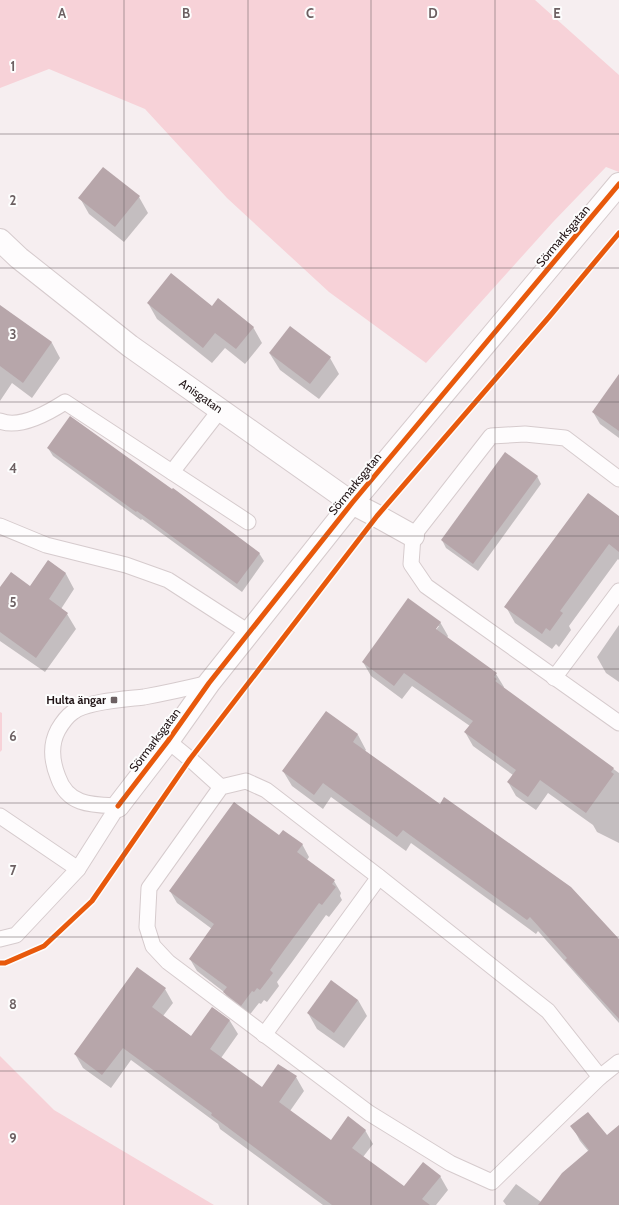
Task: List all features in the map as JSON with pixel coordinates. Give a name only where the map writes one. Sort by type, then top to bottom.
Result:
[{"type":"street","name":"Sörmarksgatan","points":[[118,806],[168,741],[209,683],[352,503],[619,184]]},
{"type":"street","name":"Anisgatan","points":[[0,240],[19,258],[130,346],[352,503],[413,536]]},
{"type":"lane","points":[[0,421],[4,423],[21,423],[51,411],[65,402],[248,522]]},
{"type":"lane","points":[[172,472],[220,410]]},
{"type":"lane","points":[[619,479],[565,438],[525,434],[491,436],[413,536],[412,564],[426,586],[619,723]]},
{"type":"lane","points":[[0,526],[46,545],[126,565],[168,580],[250,633]]},
{"type":"lane","points":[[554,678],[619,591]]},
{"type":"lane","points":[[0,939],[16,935],[78,869],[118,806],[87,804],[71,798],[59,782],[54,766],[52,751],[56,734],[63,721],[74,711],[85,706],[114,700],[144,697],[209,683]]},
{"type":"lane","points":[[168,741],[221,787]]},
{"type":"lane","points":[[600,1077],[548,1011],[379,876],[266,790],[246,781],[221,787],[149,888],[147,927],[153,946],[168,962],[369,1113],[450,1164],[492,1182],[600,1077],[619,1062]]},
{"type":"lane","points":[[0,816],[78,869]]},
{"type":"lane","points":[[264,1035],[379,876]]},
{"type":"shaded area","points":[[0,0],[535,0],[619,75],[619,172],[606,167],[553,222],[426,363],[329,292],[227,198],[145,109],[49,69],[0,88]]},
{"type":"shaded area","points":[[0,712],[2,713],[2,750],[0,752]]},
{"type":"shaded area","points":[[0,1056],[54,1110],[214,1205],[0,1205]]},
{"type":"building","points":[[103,167],[140,196],[115,227],[78,198]]},
{"type":"building","points":[[171,273],[212,306],[218,298],[254,327],[236,349],[215,333],[203,348],[147,303]]},
{"type":"building","points":[[0,305],[52,342],[23,383],[0,366]]},
{"type":"building","points":[[290,326],[331,357],[310,384],[269,353]]},
{"type":"building","points":[[619,374],[619,431],[592,412]]},
{"type":"building","points":[[70,416],[172,489],[173,488],[260,553],[237,584],[47,448]]},
{"type":"building","points":[[505,452],[538,476],[473,564],[441,540]]},
{"type":"building","points":[[588,493],[619,516],[619,552],[609,544],[560,611],[563,613],[550,631],[546,628],[542,634],[504,607]]},
{"type":"building","points":[[48,560],[66,573],[49,599],[68,613],[36,658],[0,632],[0,587],[11,572],[30,586]]},
{"type":"building","points":[[408,598],[441,622],[436,629],[497,673],[494,677],[497,679],[495,681],[614,768],[611,772],[614,774],[586,813],[540,780],[528,797],[507,782],[516,770],[464,732],[473,721],[404,673],[394,686],[362,662]]},
{"type":"building","points":[[326,711],[358,734],[353,742],[440,804],[444,797],[571,887],[619,939],[619,1019],[565,960],[567,958],[530,917],[527,920],[403,830],[397,837],[323,783],[314,795],[282,771]]},
{"type":"building","points":[[234,802],[279,835],[283,830],[303,844],[297,852],[335,880],[332,884],[336,887],[322,905],[319,903],[285,949],[270,970],[273,973],[260,990],[257,988],[254,992],[252,991],[241,1006],[223,992],[227,987],[189,959],[214,924],[169,891]]},
{"type":"building","points":[[137,967],[166,988],[152,1007],[191,1036],[212,1007],[230,1020],[210,1049],[262,1087],[278,1064],[297,1076],[279,1102],[331,1140],[348,1116],[366,1130],[352,1148],[404,1186],[423,1162],[441,1176],[422,1199],[430,1205],[332,1205],[211,1115],[212,1113],[123,1048],[102,1075],[74,1054]]},
{"type":"building","points":[[331,980],[358,1000],[334,1033],[307,1013]]},
{"type":"building","points":[[588,1112],[607,1135],[619,1125],[619,1205],[538,1205],[562,1173],[589,1150],[570,1126]]},
{"type":"cycle path","points":[[118,806],[168,741],[209,683],[352,503],[619,184]]},
{"type":"cycle path","points":[[0,963],[5,963],[44,946],[92,901],[190,759],[377,516],[549,317],[619,233]]},
{"type":"place","name":"Hulta ängar","points":[[114,700]]}]
